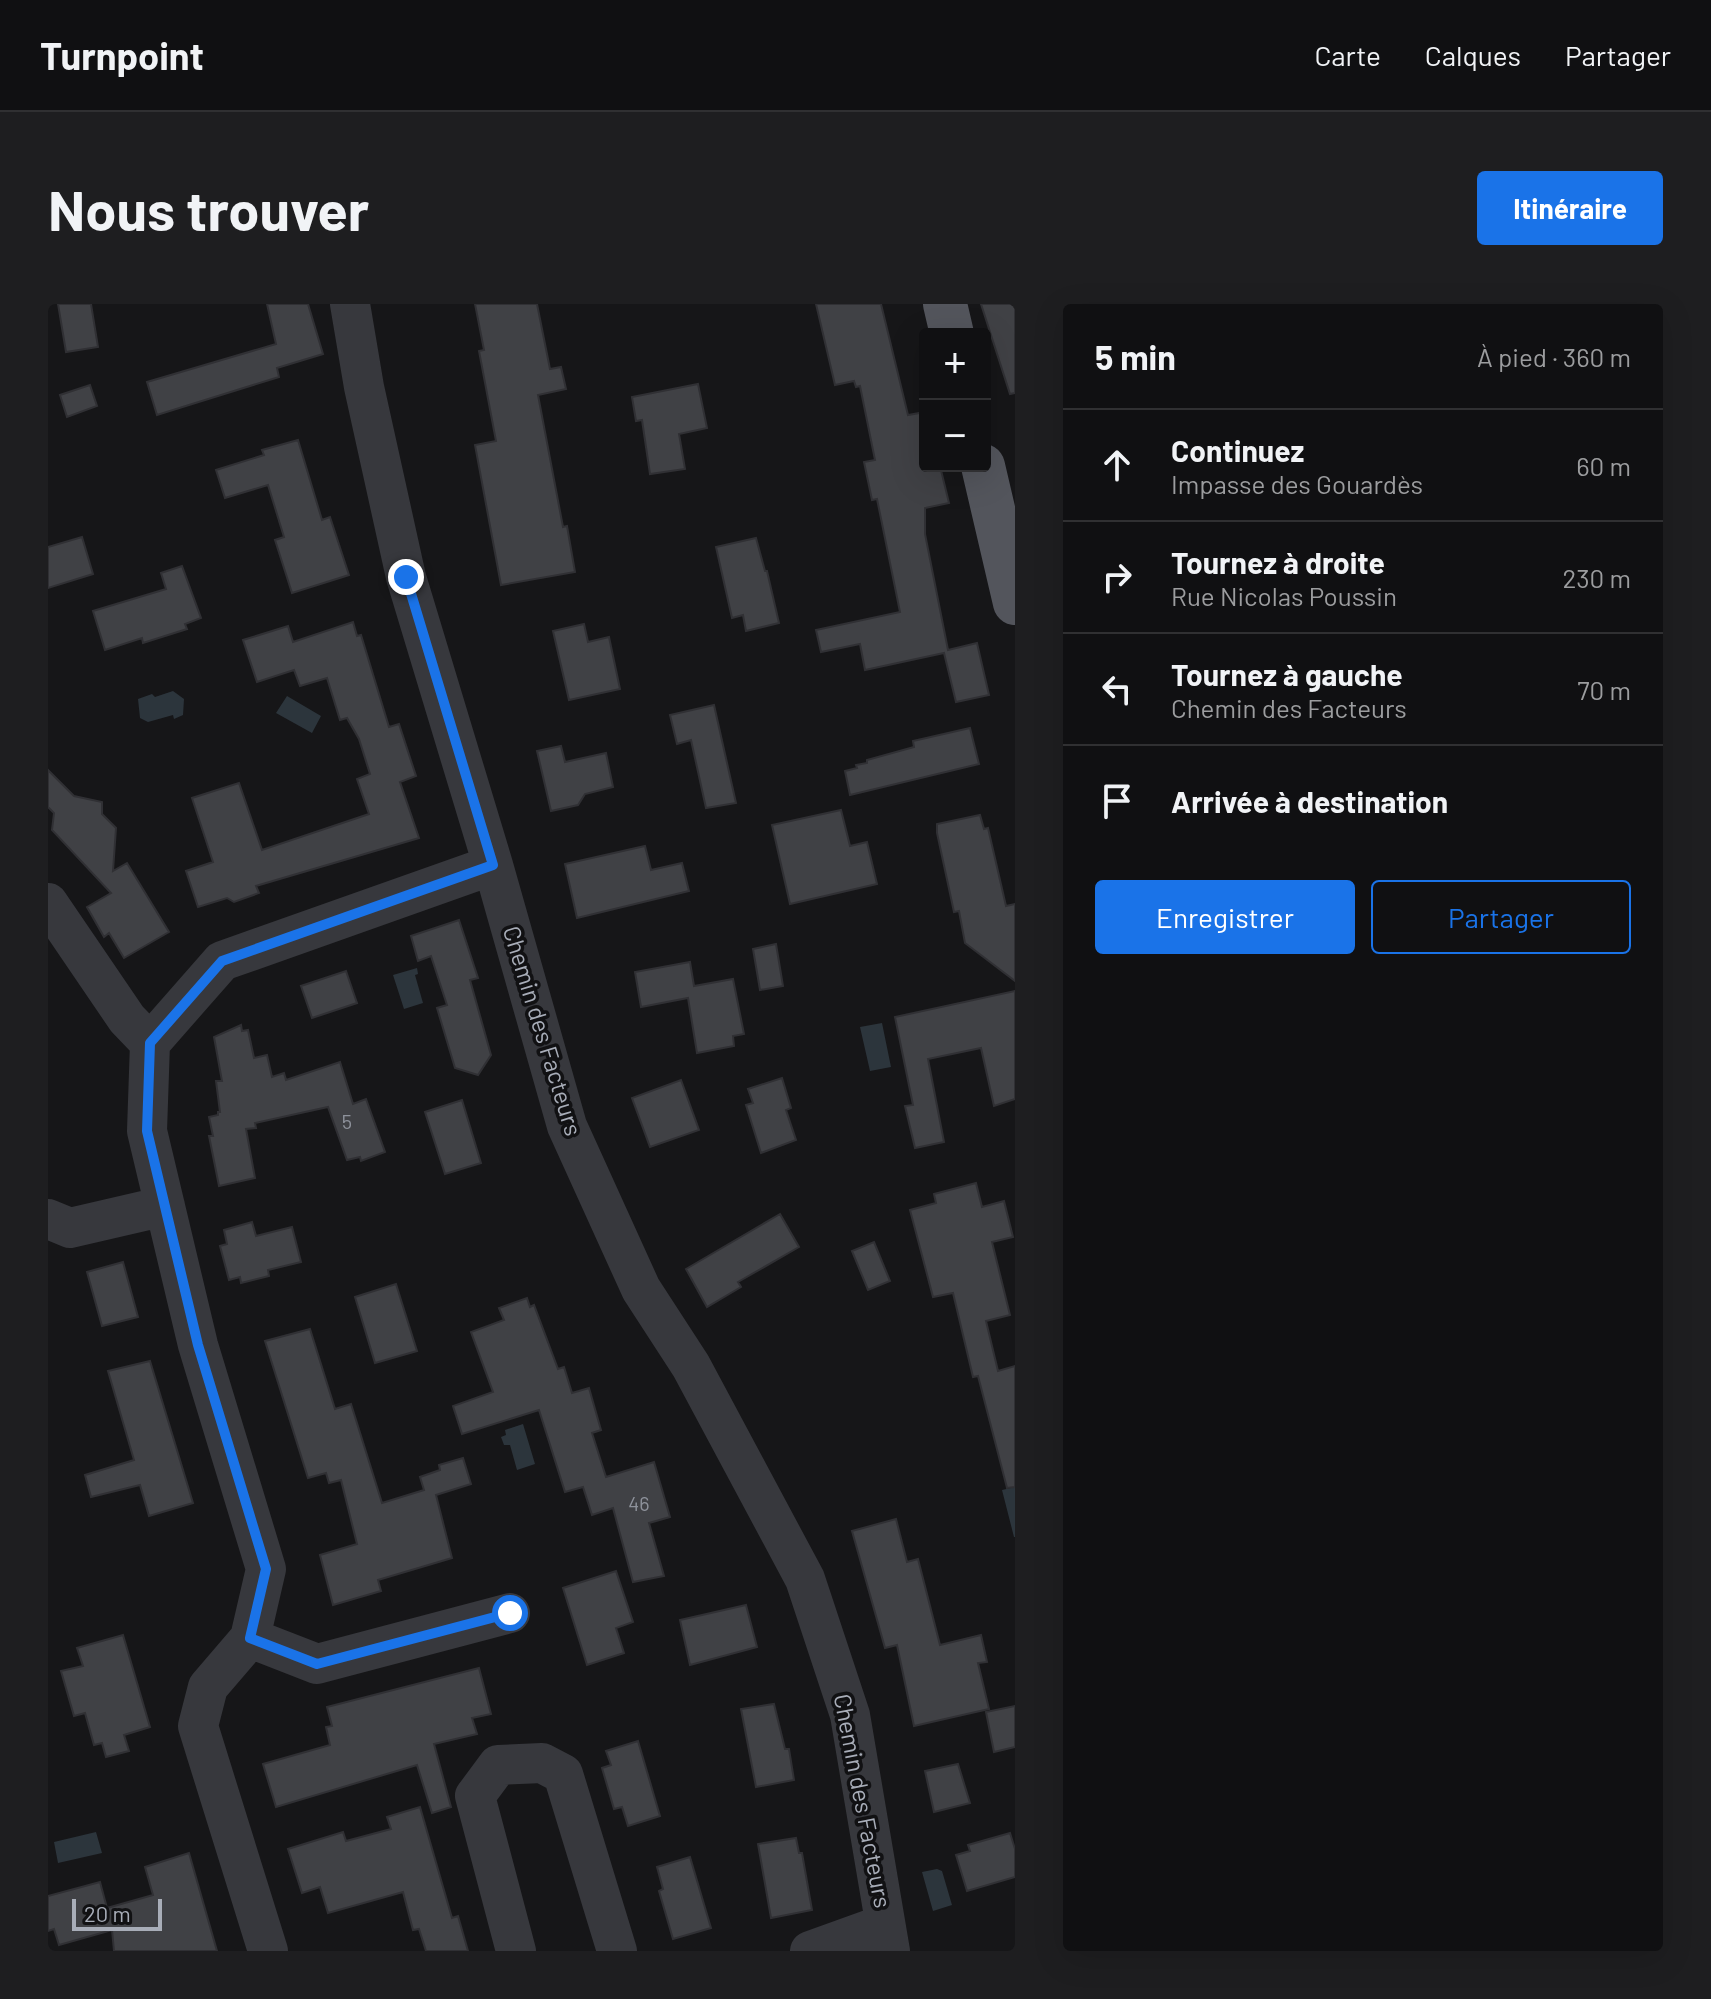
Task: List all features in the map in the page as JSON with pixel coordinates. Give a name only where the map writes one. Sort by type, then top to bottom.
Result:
[{"type":"main road","points":[[945,304],[951,328]]},
{"type":"main road","points":[[984,472],[1015,603]]},
{"type":"street","name":"Chemin des Facteurs","points":[[350,304],[364,387],[406,577],[493,865],[567,1126],[641,1289],[691,1366],[805,1579],[850,1715],[888,1937]]},
{"type":"street","points":[[268,1951],[198,1726],[208,1687],[250,1638],[266,1569],[198,1345],[147,1131],[150,1043],[222,961],[493,865]]},
{"type":"street","points":[[48,903],[127,1019],[150,1043]]},
{"type":"street","points":[[48,1219],[70,1228],[165,1206]]},
{"type":"street","points":[[250,1638],[317,1664],[510,1613]]},
{"type":"street","points":[[516,1951],[475,1796],[498,1765],[542,1763],[563,1774],[617,1951]]},
{"type":"street","points":[[810,1951],[888,1937]]},
{"type":"shaded area","points":[[173,691],[184,699],[183,715],[148,722],[140,718],[138,699]]},
{"type":"shaded area","points":[[287,696],[321,716],[312,733],[276,713]]},
{"type":"shaded area","points":[[417,968],[418,974],[415,975],[423,1003],[404,1009],[393,975]]},
{"type":"shaded area","points":[[882,1023],[891,1067],[870,1071],[860,1027]]},
{"type":"shaded area","points":[[523,1424],[535,1464],[517,1470],[510,1445],[504,1445],[501,1437],[506,1435],[505,1430]]},
{"type":"shaded area","points":[[1015,1487],[1015,1537],[1014,1537],[1002,1490]]},
{"type":"shaded area","points":[[96,1832],[102,1853],[58,1863],[54,1842]]},
{"type":"shaded area","points":[[942,1871],[952,1905],[933,1911],[922,1872]]},
{"type":"building","points":[[58,304],[91,304],[98,347],[66,352]]},
{"type":"building","points":[[267,304],[308,304],[323,354],[277,368],[279,377],[157,415],[147,382],[276,344]]},
{"type":"building","points":[[475,304],[537,304],[550,369],[561,367],[566,389],[538,395],[563,527],[567,526],[575,572],[501,585],[475,445],[496,441],[479,351],[484,350]]},
{"type":"building","points":[[816,304],[881,304],[908,415],[919,413],[919,472],[941,472],[949,503],[925,508],[925,534],[948,650],[977,643],[989,695],[956,702],[944,653],[865,670],[860,644],[821,652],[816,630],[900,612],[877,499],[872,500],[864,462],[875,460],[860,386],[856,387],[854,381],[835,385]]},
{"type":"building","points":[[981,304],[1015,304],[1015,393],[1010,394]]},
{"type":"building","points":[[698,384],[707,428],[679,434],[685,469],[650,474],[642,420],[636,421],[632,397]]},
{"type":"building","points":[[90,385],[97,406],[67,417],[60,395]]},
{"type":"building","points":[[298,440],[322,520],[330,517],[349,575],[292,593],[275,540],[284,537],[268,485],[225,498],[216,470],[264,455],[262,450]]},
{"type":"building","points":[[82,537],[93,574],[48,588],[48,547]]},
{"type":"building","points":[[756,538],[779,623],[746,631],[743,615],[732,618],[716,547]]},
{"type":"building","points":[[182,566],[201,618],[185,624],[187,629],[143,643],[142,638],[105,650],[93,611],[166,589],[161,573]]},
{"type":"building","points":[[353,622],[357,636],[361,635],[389,727],[399,724],[416,776],[400,782],[419,838],[256,886],[259,893],[234,902],[227,898],[198,907],[186,871],[213,862],[192,798],[239,783],[262,850],[369,814],[357,779],[370,774],[359,739],[347,718],[340,720],[327,678],[300,686],[294,670],[257,682],[243,640],[288,626],[293,642]]},
{"type":"building","points":[[584,624],[588,642],[609,637],[620,689],[569,700],[553,631]]},
{"type":"building","points":[[714,705],[736,803],[706,808],[691,740],[677,744],[670,715]]},
{"type":"building","points":[[970,728],[979,764],[850,795],[845,771],[867,763],[867,760],[914,747],[913,741]]},
{"type":"building","points":[[561,746],[565,762],[606,753],[613,787],[585,794],[578,805],[551,811],[537,751]]},
{"type":"building","points":[[48,770],[74,796],[102,802],[102,814],[116,828],[113,871],[127,863],[169,932],[124,958],[109,933],[104,937],[87,907],[111,893],[52,830],[54,813],[48,807]]},
{"type":"building","points":[[841,810],[850,846],[867,842],[877,884],[790,904],[772,825]]},
{"type":"building","points":[[980,815],[984,829],[988,828],[1006,906],[1015,904],[1015,981],[965,943],[959,911],[954,912],[937,833],[937,824]]},
{"type":"building","points":[[645,846],[651,870],[682,863],[689,891],[577,918],[565,864]]},
{"type":"building","points":[[459,920],[478,978],[470,980],[491,1055],[478,1075],[455,1068],[437,1008],[447,1005],[431,956],[418,961],[411,936]]},
{"type":"building","points":[[776,944],[783,986],[760,990],[753,949]]},
{"type":"building","points":[[690,962],[694,986],[733,979],[744,1034],[733,1036],[734,1046],[697,1053],[688,998],[641,1007],[635,972]]},
{"type":"building","points":[[346,971],[357,1003],[312,1018],[301,986]]},
{"type":"building","points":[[1015,991],[1015,1099],[994,1106],[981,1048],[928,1059],[944,1142],[915,1148],[905,1106],[913,1105],[895,1017]]},
{"type":"building","points":[[241,1025],[242,1031],[248,1030],[254,1058],[267,1055],[272,1077],[284,1073],[286,1080],[340,1062],[353,1104],[366,1099],[385,1152],[361,1161],[360,1157],[347,1160],[328,1107],[255,1123],[256,1128],[246,1129],[255,1178],[219,1186],[209,1136],[213,1136],[209,1117],[220,1112],[216,1081],[222,1081],[214,1037]]},
{"type":"building","points":[[782,1078],[791,1108],[786,1110],[796,1140],[761,1153],[746,1105],[753,1103],[748,1089]]},
{"type":"building","points":[[681,1080],[699,1130],[650,1147],[632,1098]]},
{"type":"building","points":[[462,1100],[481,1163],[445,1174],[425,1112]]},
{"type":"building","points":[[976,1183],[982,1207],[1004,1201],[1013,1237],[992,1242],[1010,1315],[986,1321],[998,1371],[1015,1366],[1015,1487],[1007,1488],[978,1376],[973,1377],[953,1293],[933,1297],[910,1210],[936,1203],[934,1194]]},
{"type":"building","points":[[780,1214],[799,1247],[738,1282],[741,1287],[707,1307],[686,1269]]},
{"type":"building","points":[[252,1222],[256,1236],[292,1227],[301,1262],[268,1270],[269,1276],[241,1283],[240,1277],[229,1280],[220,1246],[227,1244],[224,1230]]},
{"type":"building","points":[[874,1242],[890,1281],[868,1290],[852,1251]]},
{"type":"building","points":[[123,1262],[138,1317],[102,1326],[87,1272]]},
{"type":"building","points":[[396,1284],[417,1351],[375,1363],[355,1297]]},
{"type":"building","points":[[527,1298],[530,1307],[534,1305],[558,1369],[564,1367],[572,1393],[589,1388],[601,1430],[592,1433],[606,1477],[654,1462],[670,1517],[649,1523],[664,1576],[633,1582],[613,1508],[592,1515],[583,1487],[565,1492],[539,1410],[462,1434],[453,1406],[493,1392],[471,1332],[504,1320],[499,1308]]},
{"type":"building","points":[[310,1329],[335,1409],[351,1404],[382,1503],[424,1490],[420,1477],[440,1470],[439,1465],[463,1458],[471,1484],[436,1495],[452,1558],[378,1580],[381,1591],[333,1605],[320,1555],[357,1544],[341,1480],[329,1483],[326,1473],[308,1478],[265,1341]]},
{"type":"building","points":[[150,1361],[193,1503],[149,1516],[140,1485],[91,1497],[85,1475],[134,1460],[108,1371]]},
{"type":"building","points":[[896,1519],[907,1562],[918,1559],[940,1645],[981,1635],[987,1662],[978,1663],[989,1709],[914,1726],[897,1645],[885,1648],[852,1531]]},
{"type":"building","points":[[616,1571],[633,1622],[616,1628],[624,1653],[587,1665],[563,1588]]},
{"type":"building","points":[[746,1605],[757,1647],[690,1665],[680,1620]]},
{"type":"building","points":[[123,1635],[150,1727],[124,1735],[129,1751],[106,1757],[102,1743],[94,1745],[85,1713],[74,1716],[61,1671],[83,1666],[77,1648]]},
{"type":"building","points":[[479,1668],[491,1714],[472,1718],[477,1734],[434,1744],[451,1807],[432,1813],[417,1765],[276,1807],[263,1764],[330,1745],[326,1727],[332,1726],[327,1707]]},
{"type":"building","points":[[774,1704],[785,1749],[789,1749],[794,1780],[756,1787],[741,1709]]},
{"type":"building","points":[[1015,1706],[1015,1747],[994,1752],[986,1712]]},
{"type":"building","points":[[638,1741],[660,1816],[628,1826],[622,1807],[614,1809],[602,1768],[611,1765],[606,1751]]},
{"type":"building","points":[[958,1764],[970,1803],[934,1812],[925,1771]]},
{"type":"building","points":[[420,1807],[452,1918],[458,1916],[468,1951],[426,1951],[419,1929],[413,1930],[403,1892],[328,1913],[320,1887],[302,1893],[288,1849],[343,1832],[346,1841],[391,1829],[387,1817]]},
{"type":"building","points":[[1010,1833],[1015,1849],[1015,1877],[967,1891],[956,1855],[970,1851],[968,1845]]},
{"type":"building","points":[[796,1838],[799,1853],[802,1853],[812,1910],[771,1918],[758,1844]]},
{"type":"building","points":[[189,1853],[217,1951],[114,1951],[112,1930],[59,1945],[54,1929],[48,1931],[48,1896],[100,1882],[107,1908],[153,1895],[145,1867]]},
{"type":"building","points":[[690,1857],[711,1928],[673,1939],[659,1891],[663,1889],[657,1867]]},
{"type":"route","points":[[406,577],[493,865],[222,961],[150,1043],[147,1131],[198,1345],[266,1569],[250,1638],[317,1664],[510,1613]]}]
